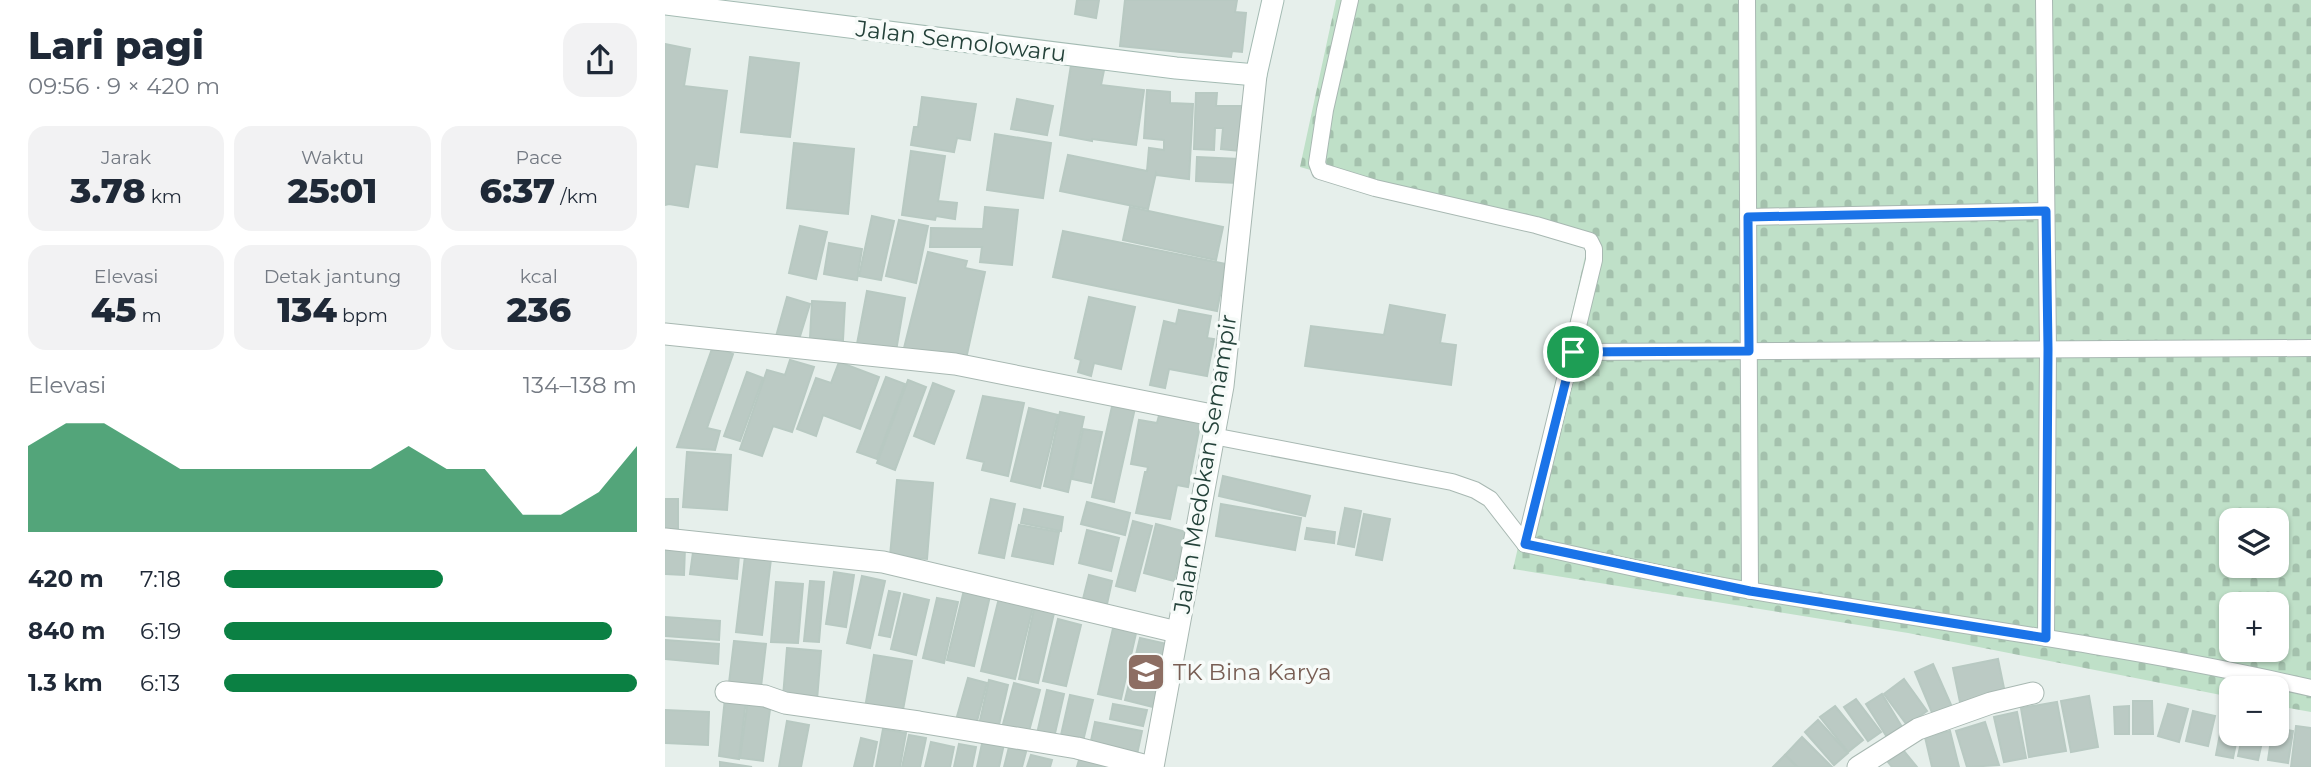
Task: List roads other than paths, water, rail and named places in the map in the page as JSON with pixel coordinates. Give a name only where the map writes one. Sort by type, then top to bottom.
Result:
[{"type":"street","name":"Jalan Medokan Semampir","points":[[1152,767],[1223,386],[1256,75],[1273,0]]},
{"type":"street","name":"Jalan Semolowaru","points":[[665,4],[1176,68],[1256,75]]},
{"type":"street","points":[[665,334],[955,363],[1215,426]]},
{"type":"street","points":[[665,539],[883,562],[1177,632]]},
{"type":"street","points":[[726,692],[765,696],[785,703],[1077,748],[1152,767]]},
{"type":"street","points":[[1858,767],[1917,729],[1991,703],[2033,693]]},
{"type":"lane","points":[[1350,0],[1325,110],[1318,168],[1375,188],[1536,225],[1590,241],[1594,249],[1594,260],[1573,352],[1525,544]]},
{"type":"lane","points":[[1747,0],[1750,591]]},
{"type":"lane","points":[[2044,0],[2048,349],[2046,638]]},
{"type":"lane","points":[[1748,217],[2046,211]]},
{"type":"lane","points":[[1573,352],[2311,348]]},
{"type":"lane","points":[[1215,426],[1464,486],[1490,499],[1525,544],[1750,591],[2238,671],[2311,688]]},
{"type":"place","name":"TK Bina Karya","points":[[1146,672]]}]
